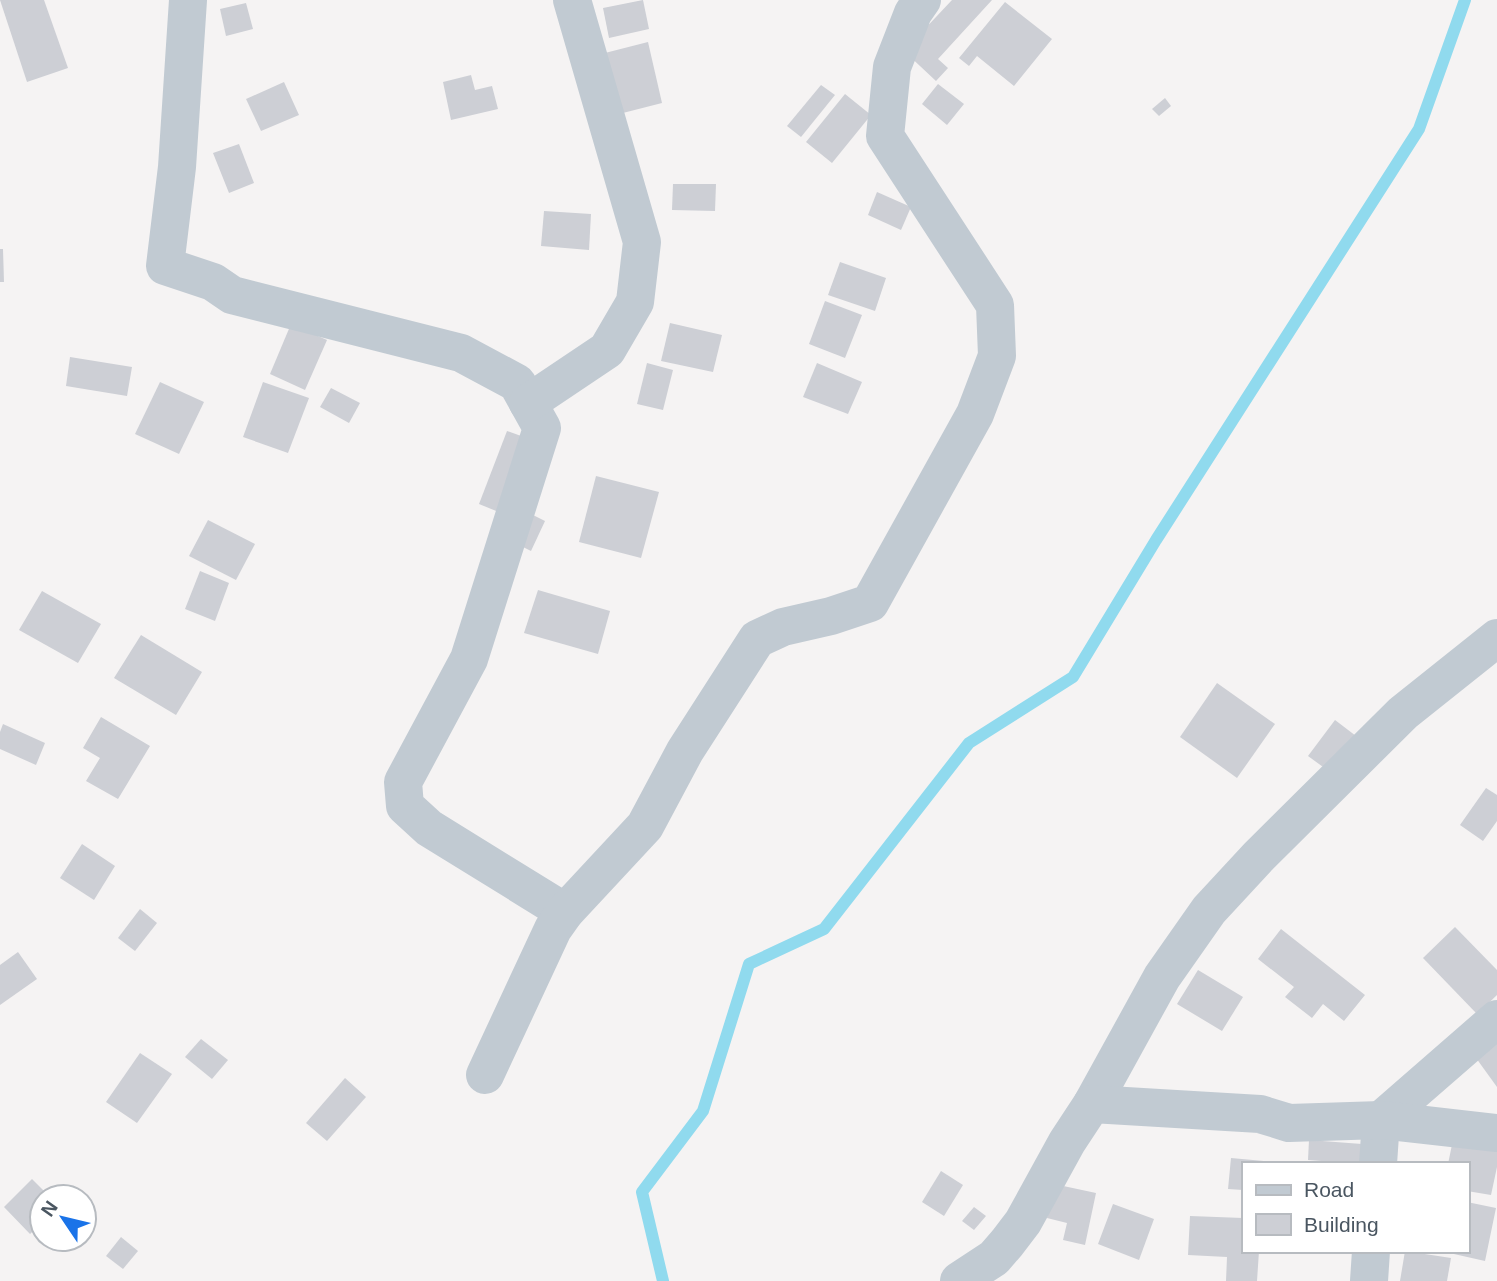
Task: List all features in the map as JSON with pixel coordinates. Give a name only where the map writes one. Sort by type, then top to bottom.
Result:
[{"type":"street","points":[[528,404],[607,350],[635,302],[642,242],[572,0]]},
{"type":"street","points":[[485,1075],[553,929],[565,912],[645,827],[685,751],[757,639],[783,627],[831,616],[870,603],[975,414],[997,356],[995,305],[885,136],[892,67],[913,13],[922,0]]},
{"type":"street","points":[[192,2],[177,167],[164,266],[213,282],[232,295],[461,353],[517,383],[542,428],[469,659],[403,782],[405,806],[429,828],[565,912]]},
{"type":"street","points":[[959,1281],[994,1258],[1023,1222],[1162,977],[1209,910],[1259,856],[1403,713],[1497,638]]},
{"type":"street","points":[[1378,1162],[1381,1120],[1497,1019]]},
{"type":"street","points":[[1092,1104],[1260,1115],[1289,1123],[1381,1120],[1497,1133]]},
{"type":"street","points":[[1369,1281],[1371,1253]]},
{"type":"building","points":[[0,0],[44,0],[68,68],[27,82]]},
{"type":"building","points":[[643,0],[649,29],[609,38],[603,8]]},
{"type":"building","points":[[952,0],[992,0],[938,59],[948,68],[936,81],[904,51]]},
{"type":"building","points":[[1005,2],[1052,39],[1014,86],[977,56],[969,66],[959,58]]},
{"type":"building","points":[[246,3],[253,29],[226,36],[220,9]]},
{"type":"building","points":[[648,42],[662,103],[615,115],[601,54]]},
{"type":"building","points":[[471,75],[475,90],[492,86],[498,109],[451,120],[443,82]]},
{"type":"building","points":[[284,82],[299,115],[261,131],[246,99]]},
{"type":"building","points":[[938,84],[964,104],[947,125],[922,104]]},
{"type":"building","points":[[821,85],[835,95],[801,137],[787,126]]},
{"type":"building","points":[[845,94],[871,115],[832,163],[806,142]]},
{"type":"building","points":[[1165,98],[1171,106],[1159,116],[1152,109]]},
{"type":"building","points":[[239,144],[254,183],[229,193],[213,153]]},
{"type":"building","points":[[673,184],[716,184],[715,211],[672,210]]},
{"type":"building","points":[[877,192],[911,207],[901,230],[868,215]]},
{"type":"building","points":[[544,211],[591,214],[589,250],[541,246]]},
{"type":"building","points":[[0,249],[3,249],[4,282],[0,282]]},
{"type":"building","points":[[840,262],[886,278],[875,311],[828,295]]},
{"type":"building","points":[[825,301],[862,315],[845,358],[809,344]]},
{"type":"building","points":[[670,323],[722,335],[713,372],[661,361]]},
{"type":"building","points":[[291,324],[327,340],[305,390],[270,374]]},
{"type":"building","points":[[70,357],[132,367],[127,396],[66,386]]},
{"type":"building","points":[[647,363],[673,370],[663,410],[637,404]]},
{"type":"building","points":[[817,363],[862,382],[848,414],[803,397]]},
{"type":"building","points":[[160,382],[204,402],[179,454],[135,434]]},
{"type":"building","points":[[263,382],[309,398],[288,453],[243,437]]},
{"type":"building","points":[[331,388],[360,403],[349,423],[320,407]]},
{"type":"building","points":[[507,431],[535,441],[506,515],[479,504]]},
{"type":"building","points":[[596,476],[659,492],[641,558],[579,542]]},
{"type":"building","points":[[525,511],[545,521],[531,551],[511,541]]},
{"type":"building","points":[[208,520],[255,544],[236,580],[189,556]]},
{"type":"building","points":[[200,571],[229,583],[215,621],[185,609]]},
{"type":"building","points":[[538,590],[610,611],[598,654],[524,633]]},
{"type":"building","points":[[42,591],[101,624],[78,663],[19,630]]},
{"type":"building","points":[[141,635],[202,672],[176,715],[114,678]]},
{"type":"building","points":[[1217,683],[1275,724],[1237,778],[1180,737]]},
{"type":"building","points":[[101,717],[150,746],[118,799],[86,781],[100,758],[83,748]]},
{"type":"building","points":[[1335,720],[1356,736],[1330,772],[1308,756]]},
{"type":"building","points":[[3,724],[45,743],[36,765],[0,749]]},
{"type":"building","points":[[1486,788],[1497,795],[1497,821],[1483,841],[1460,825]]},
{"type":"building","points":[[82,844],[115,866],[94,900],[60,878]]},
{"type":"building","points":[[140,909],[157,923],[135,951],[118,938]]},
{"type":"building","points":[[1455,927],[1497,970],[1497,995],[1477,1014],[1423,958]]},
{"type":"building","points":[[1281,929],[1365,995],[1344,1021],[1323,1004],[1312,1018],[1285,997],[1294,987],[1258,959]]},
{"type":"building","points":[[18,952],[37,979],[0,1005],[0,965]]},
{"type":"building","points":[[1198,970],[1243,997],[1222,1031],[1177,1004]]},
{"type":"building","points":[[1497,1033],[1497,1087],[1471,1051]]},
{"type":"building","points":[[201,1039],[228,1060],[212,1079],[185,1057]]},
{"type":"building","points":[[140,1053],[172,1074],[137,1123],[106,1102]]},
{"type":"building","points":[[345,1078],[366,1097],[327,1141],[306,1123]]},
{"type":"building","points":[[1454,1135],[1497,1143],[1497,1167],[1491,1195],[1469,1191],[1469,1162],[1448,1162]]},
{"type":"building","points":[[1309,1140],[1362,1144],[1361,1162],[1308,1160]]},
{"type":"building","points":[[1231,1158],[1276,1162],[1242,1162],[1242,1190],[1228,1189]]},
{"type":"building","points":[[941,1171],[963,1185],[944,1216],[922,1202]]},
{"type":"building","points":[[28,1183],[28,1232],[4,1207]]},
{"type":"building","points":[[1054,1184],[1096,1193],[1085,1245],[1063,1240],[1067,1223],[1047,1218]]},
{"type":"building","points":[[1469,1202],[1496,1208],[1485,1261],[1449,1253],[1469,1253]]},
{"type":"building","points":[[1113,1204],[1154,1219],[1139,1260],[1098,1244]]},
{"type":"building","points":[[974,1207],[986,1216],[974,1230],[962,1221]]},
{"type":"building","points":[[1190,1216],[1242,1218],[1242,1253],[1259,1253],[1257,1281],[1226,1281],[1227,1257],[1188,1255]]},
{"type":"building","points":[[121,1237],[138,1251],[123,1269],[106,1256]]},
{"type":"building","points":[[1405,1253],[1451,1258],[1447,1281],[1400,1281]]},
{"type":"waterway","points":[[663,1281],[642,1192],[703,1111],[749,964],[824,929],[969,743],[1073,677],[1156,540],[1419,129],[1465,0]]}]
